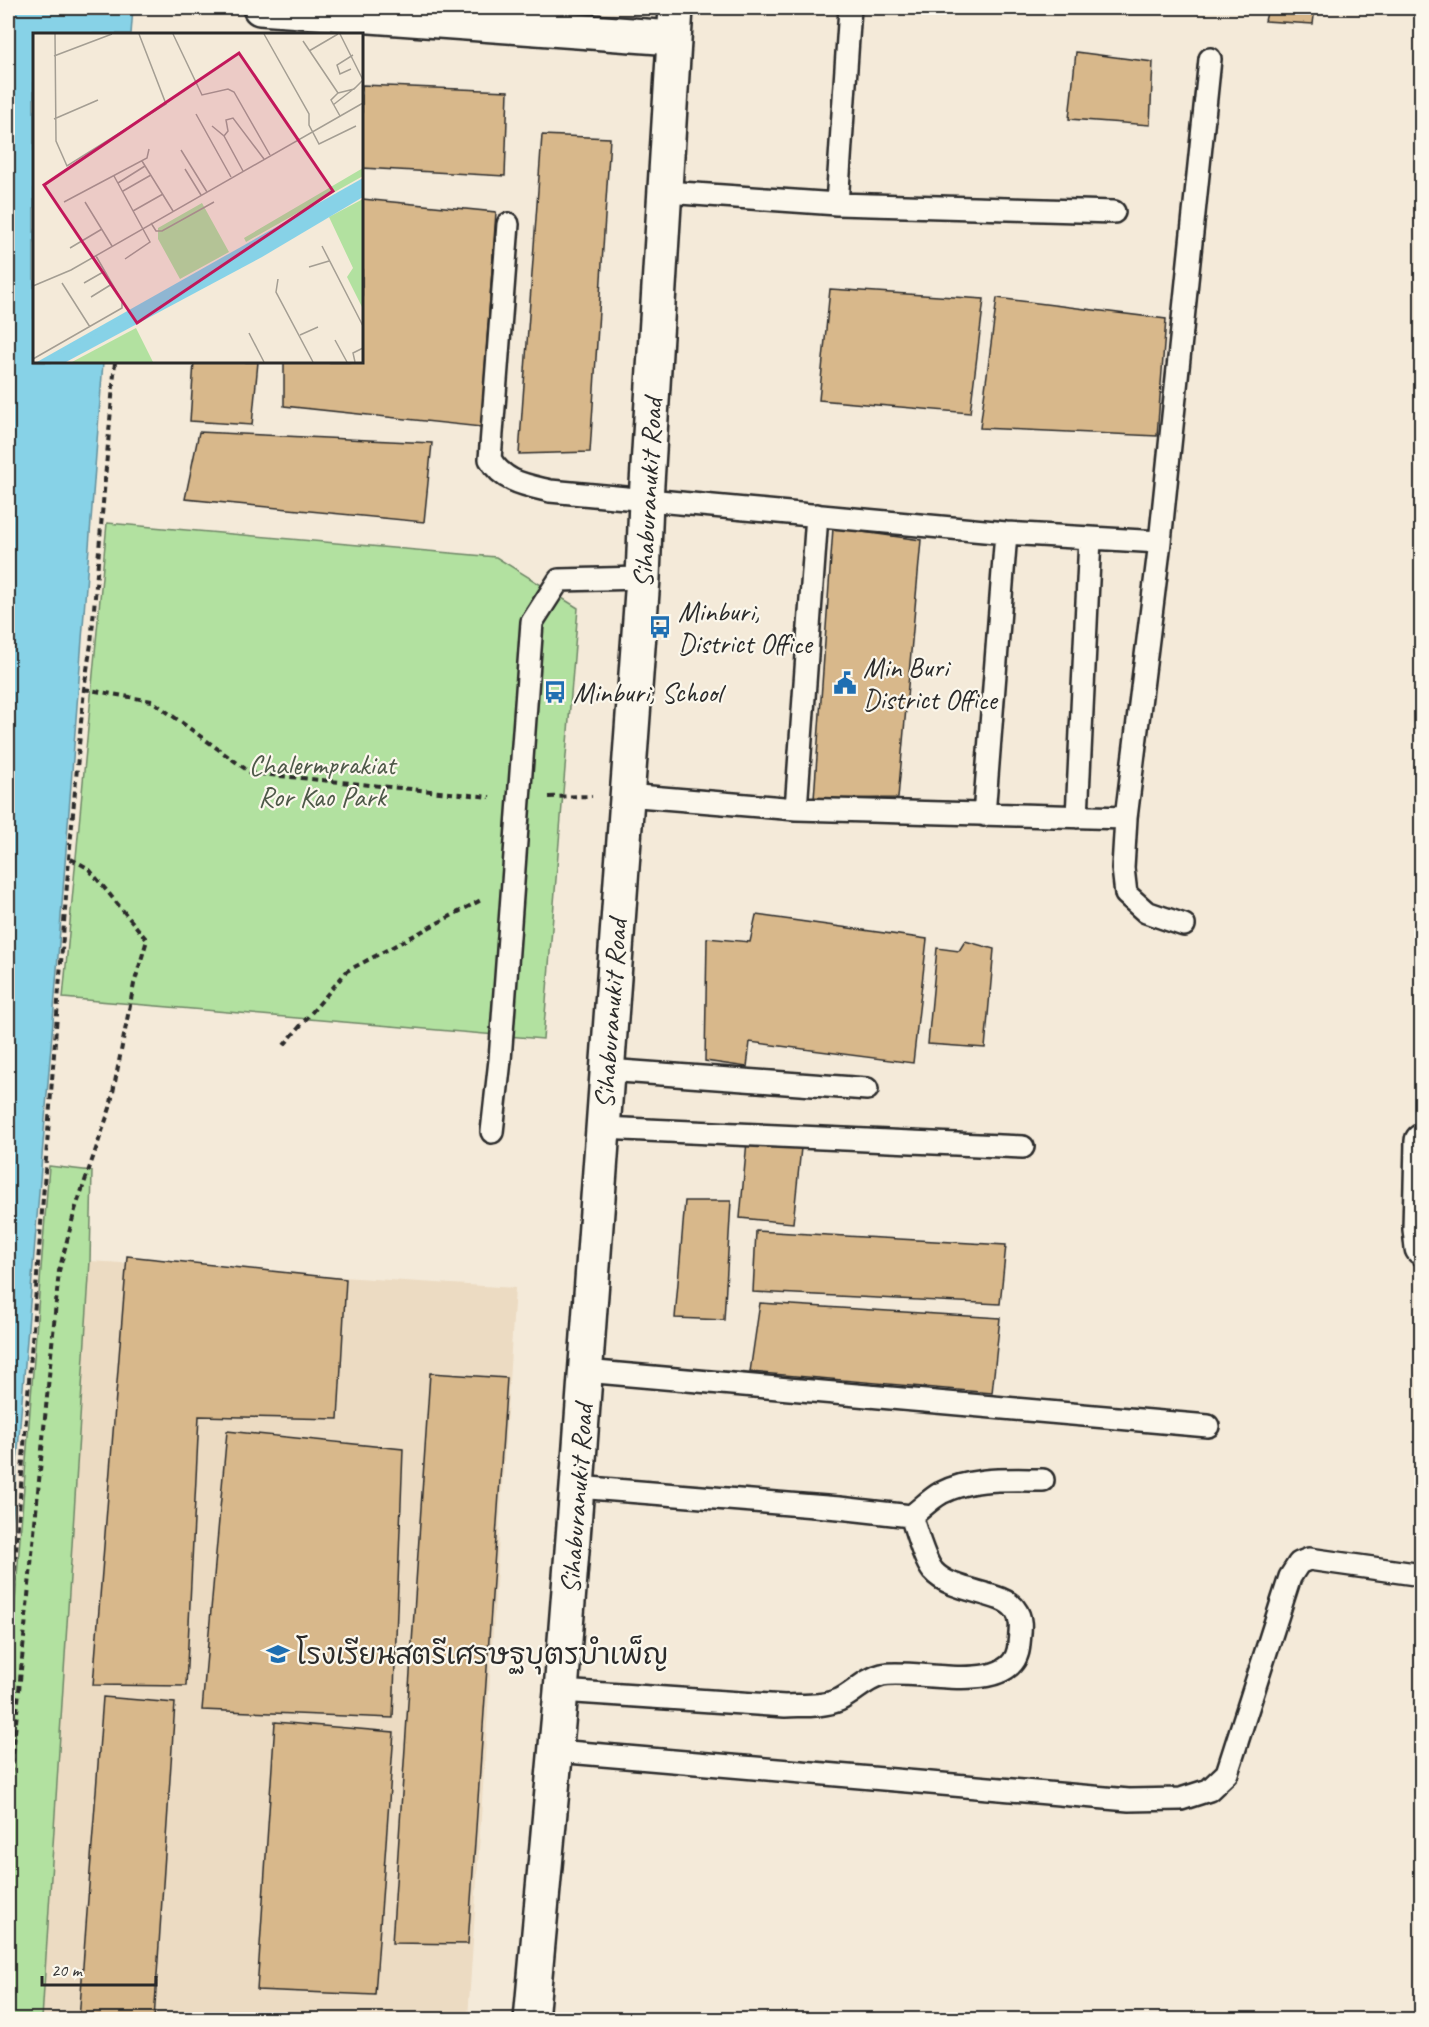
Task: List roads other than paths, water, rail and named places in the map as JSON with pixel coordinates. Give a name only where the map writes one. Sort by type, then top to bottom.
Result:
[{"type":"main road","points":[[260,8],[675,22]]},
{"type":"main road","name":"Sihaburanukit Road","points":[[531,2019],[556,1751],[577,1487],[643,578],[675,22]]},
{"type":"main road","points":[[1422,1140],[1420,1229],[1422,1248]]},
{"type":"lane","points":[[837,204],[850,8]]},
{"type":"lane","points":[[1184,925],[1146,912],[1126,894],[1123,868],[1125,818],[1160,542],[1210,59]]},
{"type":"lane","points":[[666,192],[837,204],[1114,212]]},
{"type":"lane","points":[[508,224],[490,459],[497,471],[512,480],[550,491],[1006,533],[1160,542]]},
{"type":"lane","points":[[796,809],[817,515]]},
{"type":"lane","points":[[984,815],[1006,533]]},
{"type":"lane","points":[[1077,817],[1090,538]]},
{"type":"lane","points":[[492,1132],[514,883],[532,622],[559,580],[643,578]]},
{"type":"lane","points":[[626,795],[796,809],[1125,818]]},
{"type":"lane","points":[[607,1070],[867,1089]]},
{"type":"lane","points":[[602,1128],[1023,1147]]},
{"type":"lane","points":[[585,1371],[1208,1426]]},
{"type":"lane","points":[[577,1487],[911,1516],[939,1494],[965,1483],[1042,1480]]},
{"type":"lane","points":[[561,1691],[785,1706],[821,1704],[840,1699],[867,1681],[883,1675],[979,1677],[998,1674],[1011,1664],[1019,1653],[1021,1621],[1016,1609],[1007,1602],[954,1585],[933,1571],[911,1516]]},
{"type":"lane","points":[[556,1751],[1130,1800],[1181,1799],[1209,1790],[1227,1773],[1290,1577],[1299,1563],[1309,1559],[1326,1560],[1422,1575]]},
{"type":"water","points":[[8,8],[133,8],[131,33],[33,33],[33,363],[103,363],[8,1572]]},
{"type":"place","name":"Minburi, District Office","points":[[660,627]]},
{"type":"place","name":"Min Buri District Office","points":[[845,683]]},
{"type":"place","name":"Minburi, School","points":[[555,692]]},
{"type":"place","name":"โรงเรียนสตรีเศรษฐบุตรบำเพ็ญ","points":[[278,1654]]},
{"type":"park label","name":"Chalermprakiat Ror Kao Park","points":[[322,780]]}]
